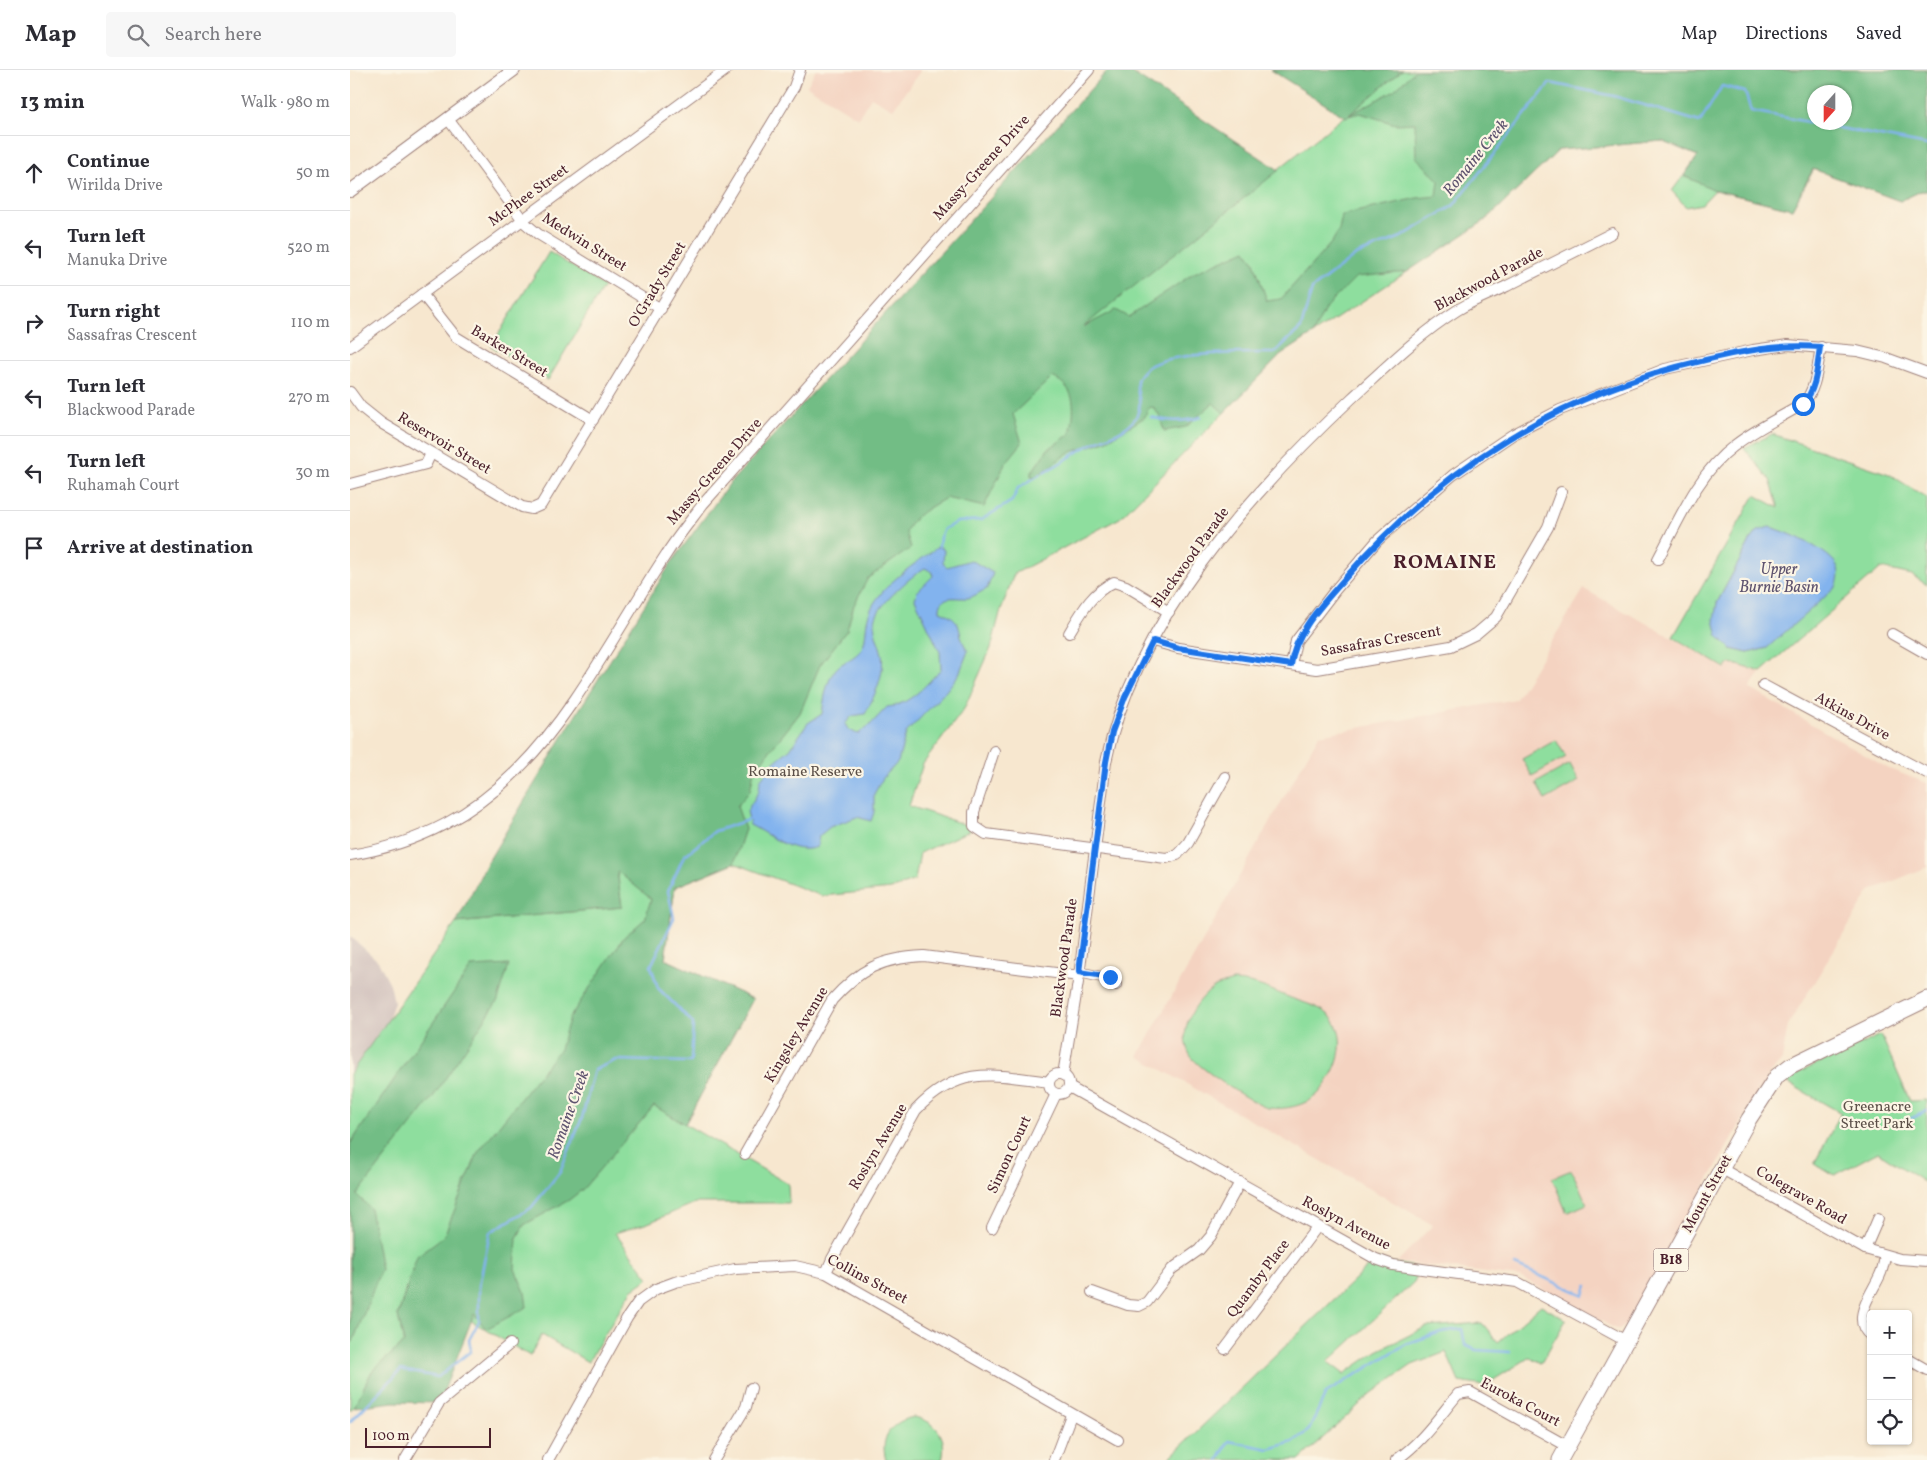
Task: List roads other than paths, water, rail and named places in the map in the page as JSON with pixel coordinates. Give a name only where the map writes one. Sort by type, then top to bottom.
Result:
[{"type":"highway","name":"Mount Street","points":[[1560,1460],[1762,1097],[1777,1076],[1790,1066],[1927,999]]},
{"type":"main road","points":[[350,191],[514,70]]},
{"type":"street","name":"McPhee Street","points":[[350,347],[726,70]]},
{"type":"street","name":"O'Grady Street","points":[[532,509],[541,504],[594,420],[794,87],[800,70]]},
{"type":"street","name":"Massy-Greene Drive","points":[[350,856],[372,852],[411,840],[448,823],[489,796],[532,757],[562,720],[668,551],[703,504],[1089,70]]},
{"type":"street","name":"Medwin Street","points":[[448,119],[522,220],[538,234],[661,309]]},
{"type":"street","name":"Blackwood Parade","points":[[1063,1075],[1079,974],[1094,849],[1112,732],[1125,697],[1170,612],[1225,533],[1262,489],[1320,429],[1408,347],[1457,310],[1612,233]]},
{"type":"street","name":"Barker Street","points":[[422,294],[456,337],[594,420]]},
{"type":"street","points":[[1291,665],[1296,641],[1336,589],[1377,542],[1453,475],[1512,436],[1560,410],[1664,369],[1753,350],[1788,345],[1857,351],[1886,358],[1927,373]]},
{"type":"street","points":[[1658,559],[1700,484],[1716,462],[1733,446],[1803,404],[1809,397],[1814,384],[1820,347]]},
{"type":"street","name":"Reservoir Street","points":[[350,392],[369,415],[522,508],[532,509]]},
{"type":"street","points":[[350,484],[426,464],[431,453]]},
{"type":"street","name":"Sassafras Crescent","points":[[1153,641],[1178,648],[1317,669],[1451,646],[1476,634],[1496,617],[1548,527],[1561,492]]},
{"type":"street","points":[[1068,633],[1090,600],[1102,588],[1114,582],[1126,586],[1170,612]]},
{"type":"street","points":[[1892,634],[1927,654]]},
{"type":"street","name":"Atkins Drive","points":[[1763,685],[1927,773]]},
{"type":"street","points":[[994,751],[974,812],[974,826],[986,834],[1166,858],[1178,856],[1188,843],[1226,777]]},
{"type":"street","name":"Kingsley Avenue","points":[[745,1154],[832,1000],[850,980],[878,963],[900,957],[924,956],[1110,977],[1116,980],[1116,985]]},
{"type":"street","points":[[1056,1074],[1063,1075],[1068,1078],[1069,1087],[1065,1093],[1056,1094],[1049,1088],[1049,1082],[1056,1074]]},
{"type":"street","name":"Roslyn Avenue","points":[[826,1273],[832,1259],[916,1110],[932,1094],[948,1083],[970,1076],[995,1076],[1049,1082]]},
{"type":"street","name":"Roslyn Avenue","points":[[1069,1087],[1376,1259],[1393,1265],[1517,1282],[1626,1341]]},
{"type":"street","name":"Simon Court","points":[[992,1228],[1056,1094]]},
{"type":"street","name":"Colegrave Road","points":[[1722,1169],[1865,1249],[1886,1256],[1927,1261]]},
{"type":"street","points":[[1092,1292],[1128,1306],[1139,1306],[1147,1302],[1172,1269],[1199,1250],[1211,1236],[1240,1182]]},
{"type":"street","points":[[1865,1249],[1878,1219]]},
{"type":"street","name":"Quamby Place","points":[[1225,1349],[1317,1227]]},
{"type":"street","points":[[1867,1333],[1862,1323],[1862,1313],[1881,1273],[1886,1256]]},
{"type":"street","name":"Collins Street","points":[[548,1460],[627,1318],[638,1302],[656,1289],[675,1282],[735,1269],[795,1266],[826,1273],[1071,1415],[1118,1440]]},
{"type":"street","points":[[405,1460],[438,1403],[510,1344]]},
{"type":"street","points":[[1912,1361],[1927,1370]]},
{"type":"street","points":[[714,1460],[746,1407],[751,1388]]},
{"type":"street","name":"Euroka Court","points":[[1396,1460],[1411,1450],[1458,1394],[1470,1392],[1567,1446]]},
{"type":"street","points":[[1054,1460],[1071,1415]]},
{"type":"water","name":"Upper Burnie Basin","points":[[1769,527],[1797,537],[1827,555],[1838,568],[1837,585],[1767,648],[1748,653],[1731,649],[1718,636],[1714,620],[1717,603],[1750,541],[1758,531]]},
{"type":"water","points":[[939,546],[944,550],[943,563],[947,567],[971,560],[993,573],[987,589],[968,598],[946,599],[940,605],[940,611],[954,619],[957,623],[968,651],[959,674],[946,691],[906,733],[898,762],[883,778],[874,794],[874,812],[871,821],[857,817],[830,827],[819,836],[817,847],[808,849],[791,847],[750,825],[747,811],[759,791],[760,780],[774,762],[790,749],[808,723],[822,714],[829,680],[835,670],[856,655],[862,648],[869,614],[874,603],[890,584]],"holes":[[[925,568],[932,572],[933,576],[917,592],[915,599],[940,652],[941,669],[917,693],[903,702],[887,707],[869,726],[857,734],[848,729],[845,724],[852,716],[865,714],[875,693],[882,670],[882,655],[876,636],[876,617],[890,597],[913,577]]]},
{"type":"waterway","name":"Romaine Creek","points":[[1044,472],[1086,447],[1128,426],[1137,415],[1139,408],[1140,402],[1137,386],[1139,376],[1144,370],[1154,364],[1169,359],[1206,354],[1274,353],[1301,328],[1312,289],[1356,255],[1401,237],[1453,206],[1550,83],[1614,96],[1700,122],[1722,86],[1745,92],[1751,111],[1927,145]]},
{"type":"waterway","points":[[1151,417],[1176,421],[1201,417]]},
{"type":"waterway","name":"Romaine Creek","points":[[939,546],[940,537],[944,529],[957,522],[981,520],[1012,501],[1018,488],[1041,474]]},
{"type":"waterway","name":"Romaine Creek","points":[[350,1422],[401,1370],[438,1377],[471,1351],[469,1340],[479,1321],[479,1286],[490,1232],[531,1208],[560,1172],[582,1118],[594,1070],[616,1060],[691,1062],[693,1023],[658,988],[651,966],[674,918],[668,891],[684,856],[715,831],[748,820]]},
{"type":"waterway","points":[[1908,1120],[1927,1111]]},
{"type":"waterway","points":[[1515,1265],[1584,1295],[1587,1285]]},
{"type":"waterway","points":[[1218,1460],[1229,1441],[1269,1449],[1293,1442],[1309,1430],[1326,1393],[1406,1344],[1441,1332],[1462,1329],[1465,1345],[1476,1350],[1510,1352]]},
{"type":"district","name":"ROMAINE","points":[[1445,563]]},
{"type":"park label","name":"Romaine Reserve","points":[[805,772]]},
{"type":"park label","name":"Greenacre Street Park","points":[[1877,1116]]}]
